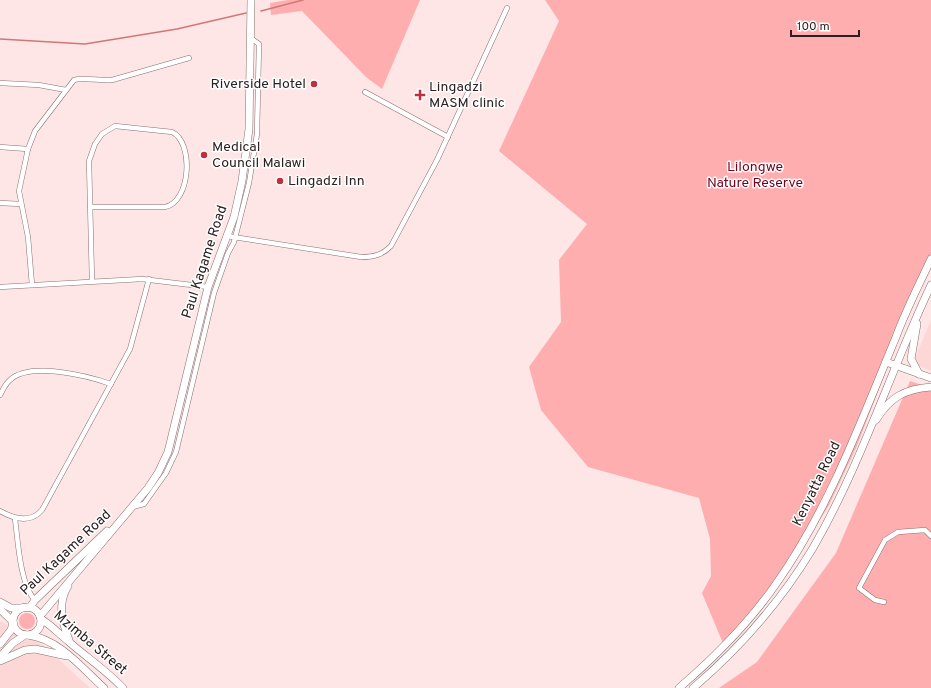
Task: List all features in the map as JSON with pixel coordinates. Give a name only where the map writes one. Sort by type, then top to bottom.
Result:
[{"type":"main road","name":"Paul Kagame Road","points":[[41,617],[132,507],[158,472],[168,452],[208,288],[239,198],[249,129],[252,39],[251,0]]},
{"type":"main road","name":"Kenyatta Road","points":[[679,688],[736,635],[776,584],[799,549],[846,456],[896,336],[931,259]]},
{"type":"main road","name":"Kenyatta Road","points":[[693,688],[717,668],[744,641],[789,583],[813,548],[866,438],[931,285]]},
{"type":"main road","points":[[918,314],[911,359],[919,374]]},
{"type":"main road","points":[[886,362],[931,378]]},
{"type":"main road","points":[[866,438],[880,414],[900,394],[931,386]]},
{"type":"main road","name":"Paul Kagame Road","points":[[22,608],[30,606],[125,515]]},
{"type":"main road","points":[[71,643],[61,616],[61,604],[65,591],[77,572]]},
{"type":"main road","points":[[0,602],[11,608],[33,608],[41,617],[38,630],[13,643],[0,657]]},
{"type":"main road","points":[[0,644],[11,630],[15,614],[22,608]]},
{"type":"main road","points":[[0,609],[13,622],[16,630],[27,635]]},
{"type":"main road","name":"Mzimba Street","points":[[41,617],[71,643],[95,661],[123,688]]},
{"type":"main road","name":"Mzimba Street","points":[[27,635],[38,636],[71,657],[104,688]]},
{"type":"main road","points":[[0,661],[25,650],[35,649],[71,657]]},
{"type":"street","points":[[227,236],[361,257],[381,255],[391,246],[448,137],[507,8]]},
{"type":"street","points":[[132,507],[144,504],[166,473],[176,452],[214,293],[235,238],[249,183],[257,134],[259,44],[252,39]]},
{"type":"street","points":[[32,285],[28,237],[19,191],[28,149],[35,131],[76,79],[112,80],[189,58]]},
{"type":"street","points":[[0,83],[39,85],[66,90]]},
{"type":"street","points":[[365,92],[448,137]]},
{"type":"street","points":[[90,207],[164,207],[173,204],[182,194],[184,185],[185,154],[179,136],[172,132],[120,126],[105,131],[95,144],[90,155],[90,207],[92,281]]},
{"type":"street","points":[[0,147],[28,149]]},
{"type":"street","points":[[0,203],[21,204]]},
{"type":"street","points":[[0,287],[149,279],[208,288]]},
{"type":"street","points":[[0,511],[15,519],[21,520],[32,517],[42,510],[112,384],[134,340],[149,279]]},
{"type":"street","points":[[0,395],[6,384],[14,376],[36,372],[68,372],[112,384]]},
{"type":"street","points":[[15,519],[24,581],[29,594],[35,600]]},
{"type":"street","points":[[884,602],[876,600],[859,588],[885,540],[898,532],[925,530],[931,536]]},
{"type":"shaded area","points":[[931,320],[931,371],[913,363]]},
{"type":"shaded area","points":[[0,621],[43,645],[90,688],[0,688]]},
{"type":"green space","points":[[288,0],[420,0],[382,89],[366,77],[302,11],[271,15],[270,3]]},
{"type":"green space","name":"Lilongwe Nature Reserve","points":[[545,0],[931,0],[931,255],[856,448],[829,505],[797,557],[725,648],[702,593],[711,576],[710,539],[699,498],[588,467],[541,410],[529,367],[561,322],[559,260],[587,224],[499,151],[559,21]]},
{"type":"green space","points":[[910,381],[931,388],[931,688],[719,688],[757,662],[836,553]]},
{"type":"green space","points":[[27,613],[33,615],[35,621],[33,627],[27,629],[21,627],[19,621],[21,615]]},
{"type":"waterway","points":[[261,11],[303,0]]},
{"type":"waterway","points":[[0,39],[85,44],[177,29],[246,13]]},
{"type":"place","name":"Riverside Hotel","points":[[314,84]]},
{"type":"place","name":"Lingadzi MASM clinic","points":[[420,95]]},
{"type":"place","name":"Medical Council Malawi","points":[[204,155]]},
{"type":"place","name":"Lingadzi Inn","points":[[280,181]]}]
